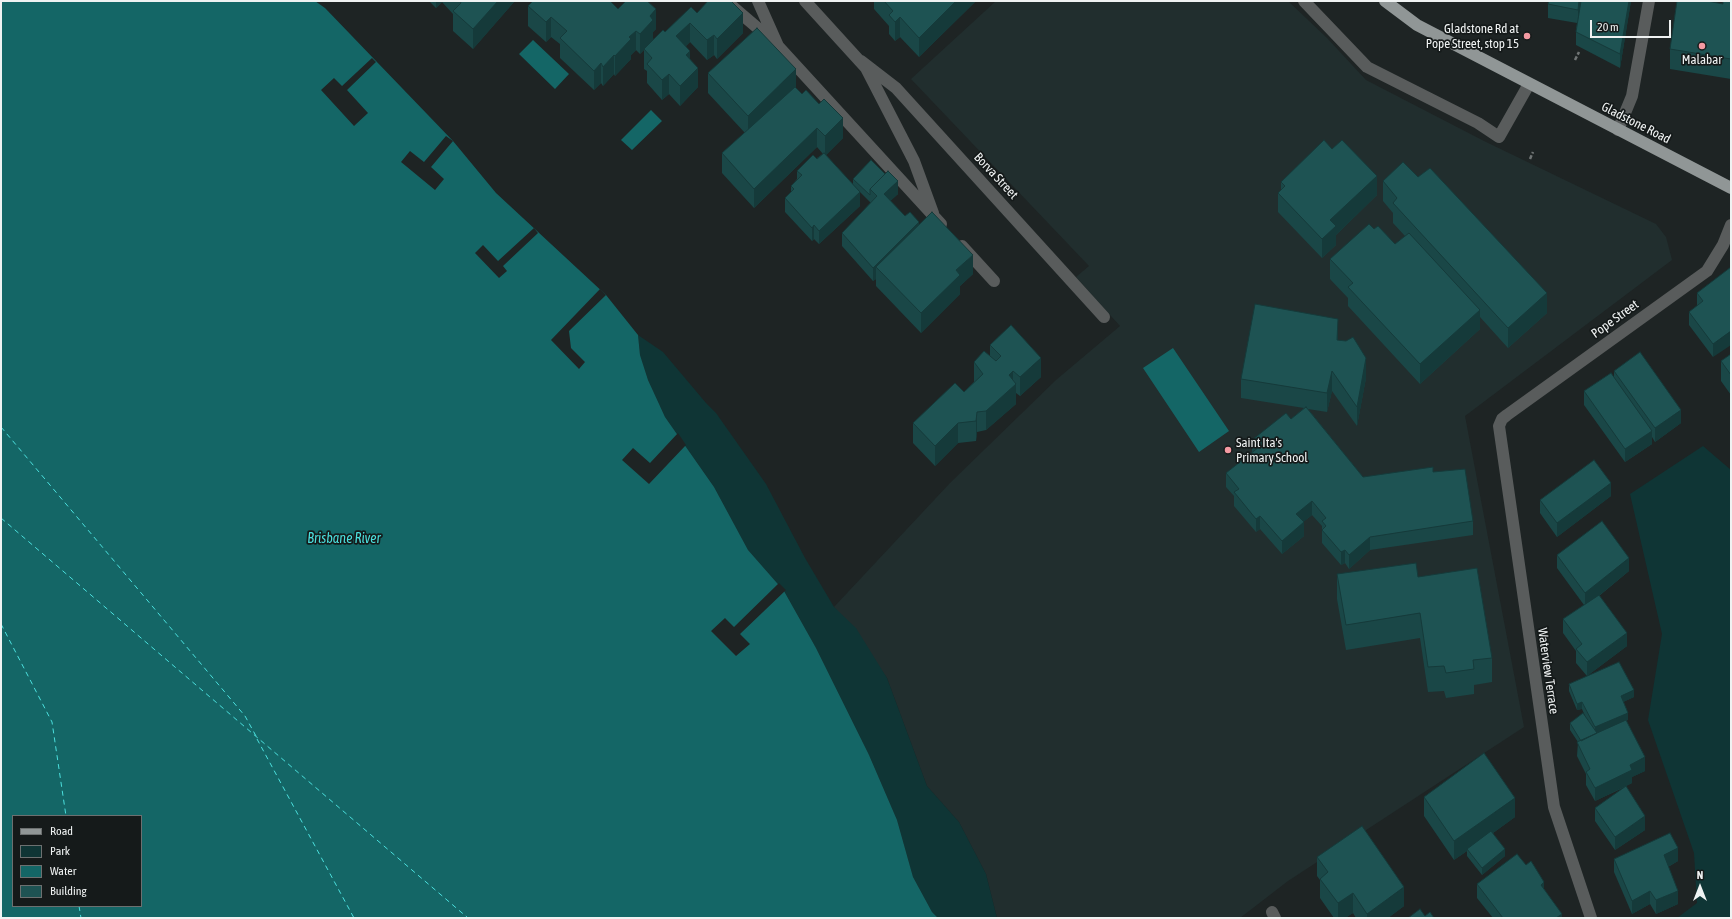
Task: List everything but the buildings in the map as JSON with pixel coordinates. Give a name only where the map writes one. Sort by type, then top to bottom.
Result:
[{"type":"main road","name":"Gladstone Road","points":[[1385,1],[1417,25],[1731,188]]},
{"type":"street","name":"Borva Street","points":[[726,1],[778,46],[994,280]]},
{"type":"street","name":"Borva Street","points":[[758,1],[778,46]]},
{"type":"street","name":"Borva Street","points":[[805,1],[861,61],[896,88],[1104,317]]},
{"type":"street","points":[[1304,1],[1367,67],[1478,122],[1499,137],[1529,84]]},
{"type":"street","points":[[1618,130],[1632,96],[1648,1]]},
{"type":"street","name":"Borva Street","points":[[861,61],[869,73],[914,161],[935,217]]},
{"type":"street","name":"Pope Street","points":[[1500,423],[1507,415],[1707,271],[1723,245],[1731,226]]},
{"type":"street","name":"Waterview Terrace","points":[[1500,423],[1498,430],[1554,807],[1591,918]]},
{"type":"path","points":[[1575,60],[1578,52]]},
{"type":"path","points":[[1530,158],[1533,152]]},
{"type":"shaded area","name":"Saint Ita's Primary School","points":[[996,1],[1288,1],[1327,38],[1366,80],[1484,141],[1656,224],[1666,237],[1672,260],[1465,416],[1524,727],[1288,881],[1240,918],[997,918],[986,874],[959,822],[927,786],[887,678],[834,607],[950,483],[1056,380],[1120,326],[1076,277],[1089,266],[911,79]]},
{"type":"green space","points":[[638,335],[663,352],[716,413],[766,484],[805,558],[834,607],[856,628],[887,678],[927,786],[959,822],[986,874],[997,918],[938,918],[932,912],[913,877],[897,820],[869,755],[816,648],[784,591],[748,550],[714,487],[665,417],[648,380],[640,355]]},
{"type":"green space","points":[[1703,446],[1731,470],[1731,918],[1677,918],[1697,903],[1694,853],[1648,720],[1662,634],[1630,494]]},
{"type":"water","name":"Brisbane River","points":[[1,1],[315,1],[325,8],[453,141],[496,193],[606,295],[638,335],[640,355],[648,380],[665,417],[714,487],[748,550],[784,591],[816,648],[869,755],[897,820],[913,877],[932,912],[938,918],[1,918]]},
{"type":"water","points":[[533,40],[569,74],[555,89],[519,54]]},
{"type":"water","points":[[651,110],[662,121],[632,150],[621,140]]},
{"type":"water","points":[[1173,348],[1229,431],[1199,452],[1143,368]]},
{"type":"pier","points":[[372,58],[376,62],[347,90],[368,113],[354,126],[321,90],[334,78],[342,86]]},
{"type":"pier","points":[[446,136],[453,141],[431,167],[444,179],[435,190],[401,162],[410,151],[424,162]]},
{"type":"pier","points":[[534,228],[538,233],[503,266],[507,271],[499,278],[475,253],[483,245],[498,261]]},
{"type":"pier","points":[[600,289],[606,295],[569,331],[571,348],[585,362],[579,369],[551,340]]},
{"type":"pier","points":[[678,433],[686,445],[649,484],[622,460],[633,448],[650,463]]},
{"type":"pier","points":[[779,583],[786,590],[740,634],[750,644],[736,656],[711,631],[725,618],[734,627]]},
{"type":"ferry route","points":[[1,427],[245,716],[256,736]]},
{"type":"ferry route","points":[[1,518],[468,918]]},
{"type":"ferry route","points":[[1,624],[52,722],[66,815]]},
{"type":"ferry route","points":[[257,739],[354,918]]},
{"type":"ferry route","points":[[79,907],[81,918]]},
{"type":"place","name":"Gladstone Rd at Pope Street, stop 15","points":[[1527,36]]},
{"type":"place","name":"Malabar","points":[[1702,46]]},
{"type":"place","name":"Saint Ita's Primary School","points":[[1228,450]]}]
